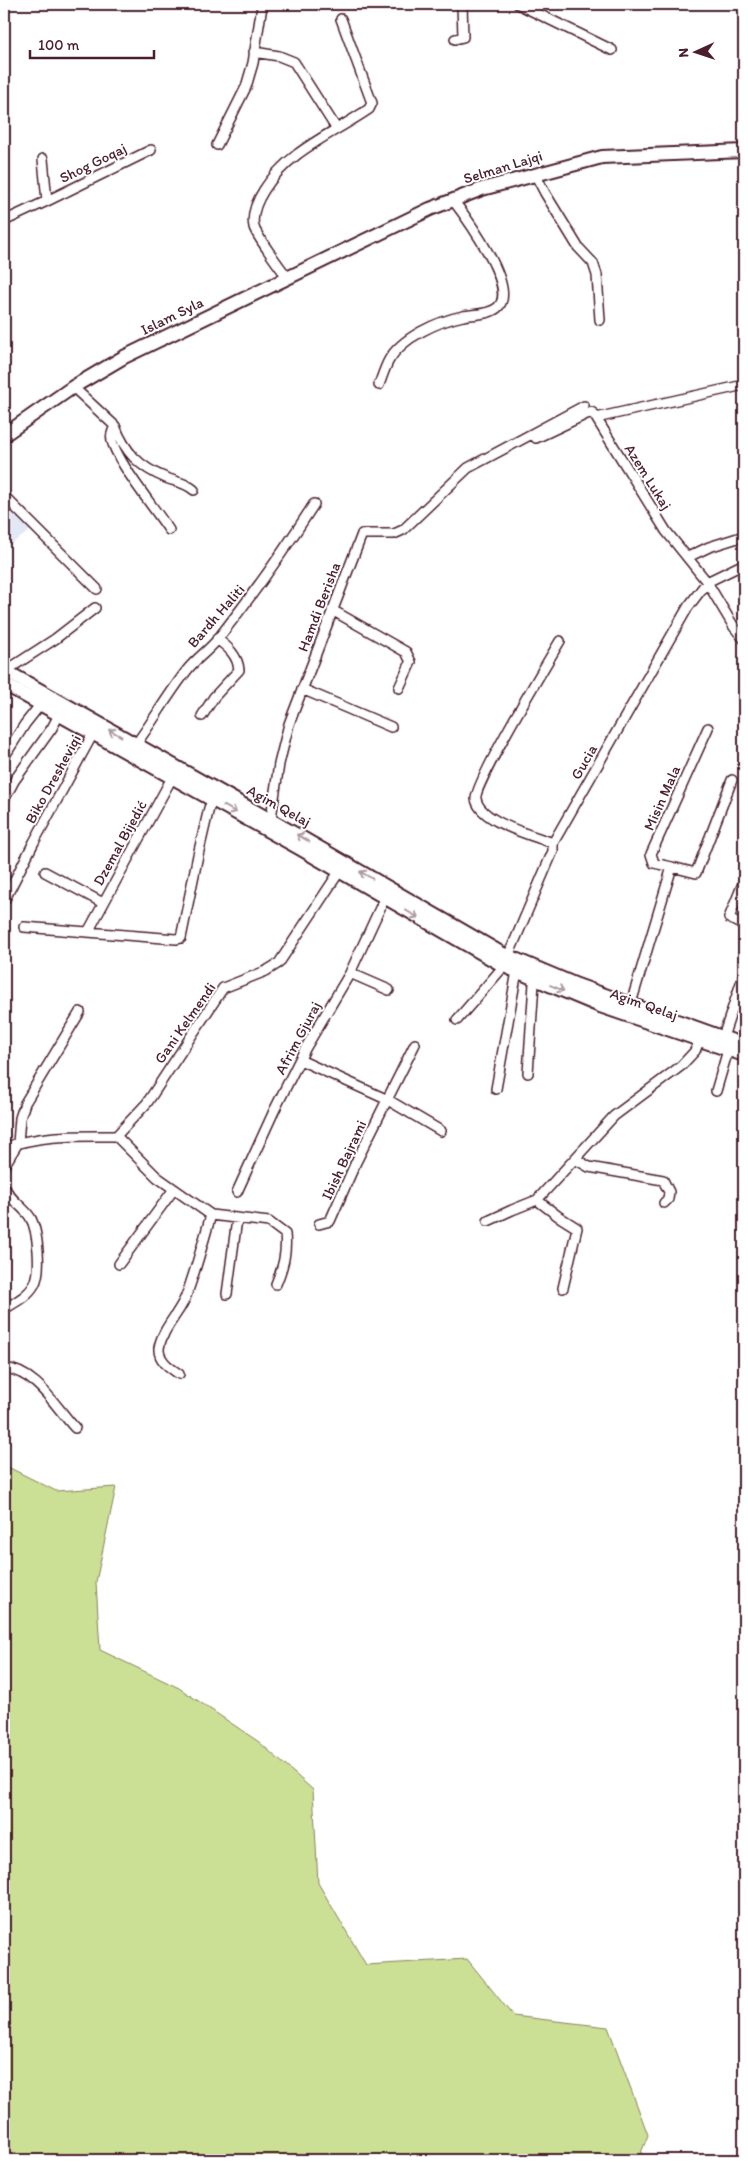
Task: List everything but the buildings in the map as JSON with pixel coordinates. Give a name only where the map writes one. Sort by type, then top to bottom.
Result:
[{"type":"main road","name":"Selman Lajqi","points":[[288,278],[430,209],[482,189],[535,174],[602,157],[744,151]]},
{"type":"main road","name":"Islam Syla","points":[[4,434],[73,387],[124,357],[288,278]]},
{"type":"main road","name":"Agim Qelaj","points":[[4,671],[44,700],[506,961],[600,1006],[629,1010],[701,1035],[728,1050],[744,1055]]},
{"type":"main road","name":"Agim Qelaj","points":[[4,684],[44,700]]},
{"type":"main road","name":"Agim Qelaj","points":[[96,728],[136,744],[213,800],[269,826]]},
{"type":"main road","name":"Agim Qelaj","points":[[506,961],[517,971],[536,974]]},
{"type":"main road","name":"Agim Qelaj","points":[[701,1035],[723,1038],[744,1045]]},
{"type":"street","points":[[455,39],[463,36],[462,4]]},
{"type":"street","points":[[518,4],[612,50]]},
{"type":"street","points":[[217,145],[246,87],[262,6]]},
{"type":"street","points":[[288,278],[254,228],[254,212],[258,200],[270,181],[285,163],[336,128],[369,109],[372,103],[341,19]]},
{"type":"street","points":[[254,52],[279,56],[294,62],[336,128]]},
{"type":"street","name":"Shog Goqaj","points":[[4,221],[151,150]]},
{"type":"street","name":"Shog Goqaj","points":[[43,160],[46,201]]},
{"type":"street","points":[[535,174],[578,248],[593,264],[597,275],[600,320]]},
{"type":"street","points":[[379,385],[389,360],[397,350],[416,335],[432,326],[496,309],[501,303],[502,293],[498,275],[480,238],[453,200]]},
{"type":"street","points":[[498,457],[591,412],[596,418],[744,385]]},
{"type":"street","points":[[73,387],[115,426],[122,444],[142,465],[166,478],[188,484],[194,490]]},
{"type":"street","name":"Hamdi Berisha","points":[[269,826],[281,752],[302,689],[362,534],[394,534],[403,530],[468,468],[584,406]]},
{"type":"street","name":"Azem Lukaj","points":[[596,418],[666,531],[707,582],[734,627],[744,639]]},
{"type":"street","points":[[115,426],[111,434],[112,443],[124,465],[169,530]]},
{"type":"street","points":[[5,497],[97,588]]},
{"type":"street","name":"Bardh Haliti","points":[[136,744],[188,669],[203,651],[217,639],[268,573],[314,504]]},
{"type":"street","points":[[688,557],[708,547],[744,536]]},
{"type":"street","points":[[707,582],[744,564]]},
{"type":"street","name":"Gucia","points":[[506,961],[553,851],[554,843],[688,607],[707,582]]},
{"type":"street","name":"Agim Qelaj","points":[[4,671],[55,639],[95,608]]},
{"type":"street","points":[[332,610],[406,652],[411,662],[399,688]]},
{"type":"street","points":[[202,716],[214,697],[239,670],[235,655],[217,639]]},
{"type":"street","points":[[554,843],[500,822],[481,809],[476,799],[477,789],[560,640]]},
{"type":"street","points":[[302,689],[391,728]]},
{"type":"street","points":[[4,757],[25,724],[44,700]]},
{"type":"street","points":[[4,800],[14,781],[52,728],[62,710]]},
{"type":"street","name":"Biko Dresheviqi","points":[[4,901],[96,728]]},
{"type":"street","name":"Misin Mala","points":[[708,728],[651,854],[654,862],[696,873],[732,780]]},
{"type":"street","name":"Dzemal Bijedić","points":[[88,932],[175,773]]},
{"type":"street","points":[[24,927],[176,940],[181,938],[198,855],[209,808],[213,800]]},
{"type":"street","points":[[629,1010],[672,867]]},
{"type":"street","name":"Gani Kelmendi","points":[[116,1136],[147,1103],[223,988],[266,971],[279,963],[342,868]]},
{"type":"street","points":[[45,872],[103,904]]},
{"type":"street","points":[[744,881],[729,918],[744,926]]},
{"type":"street","name":"Afrim Gjuraj","points":[[237,1192],[274,1111],[300,1060],[350,973],[387,893]]},
{"type":"street","points":[[457,1020],[506,961]]},
{"type":"street","points":[[496,1089],[517,971]]},
{"type":"street","points":[[350,973],[389,990]]},
{"type":"street","points":[[528,1073],[536,974]]},
{"type":"street","points":[[723,1038],[744,974]]},
{"type":"street","points":[[4,1166],[18,1143],[20,1118],[25,1103],[80,1012]]},
{"type":"street","points":[[488,1221],[538,1200],[614,1116],[681,1066],[695,1051],[701,1035]]},
{"type":"street","name":"Ibish Bajrami","points":[[319,1224],[330,1220],[356,1162],[415,1044]]},
{"type":"street","points":[[716,1091],[728,1050]]},
{"type":"street","points":[[300,1060],[388,1100],[441,1131]]},
{"type":"street","points":[[4,1148],[18,1143],[71,1136],[116,1136],[157,1177],[211,1215],[269,1222],[285,1234],[287,1250],[283,1268],[276,1284]]},
{"type":"street","points":[[575,1159],[589,1167],[663,1180],[669,1192],[668,1198],[664,1203]]},
{"type":"street","points":[[4,1184],[6,1193],[30,1217],[37,1234],[37,1273],[34,1285],[21,1298],[4,1309]]},
{"type":"street","points":[[119,1264],[174,1189]]},
{"type":"street","points":[[538,1200],[577,1228],[563,1288]]},
{"type":"street","points":[[179,1374],[166,1365],[161,1358],[159,1349],[163,1336],[186,1298],[211,1215]]},
{"type":"street","points":[[227,1294],[238,1219]]},
{"type":"street","points":[[4,1368],[20,1372],[32,1379],[75,1428]]},
{"type":"shaded area","points":[[4,482],[34,528],[4,549]]},
{"type":"green space","points":[[4,1465],[56,1491],[116,1487],[96,1582],[100,1650],[179,1688],[259,1742],[313,1790],[318,1883],[366,1965],[467,1959],[513,2016],[608,2027],[648,2135],[641,2153],[643,2160],[4,2160]]}]
